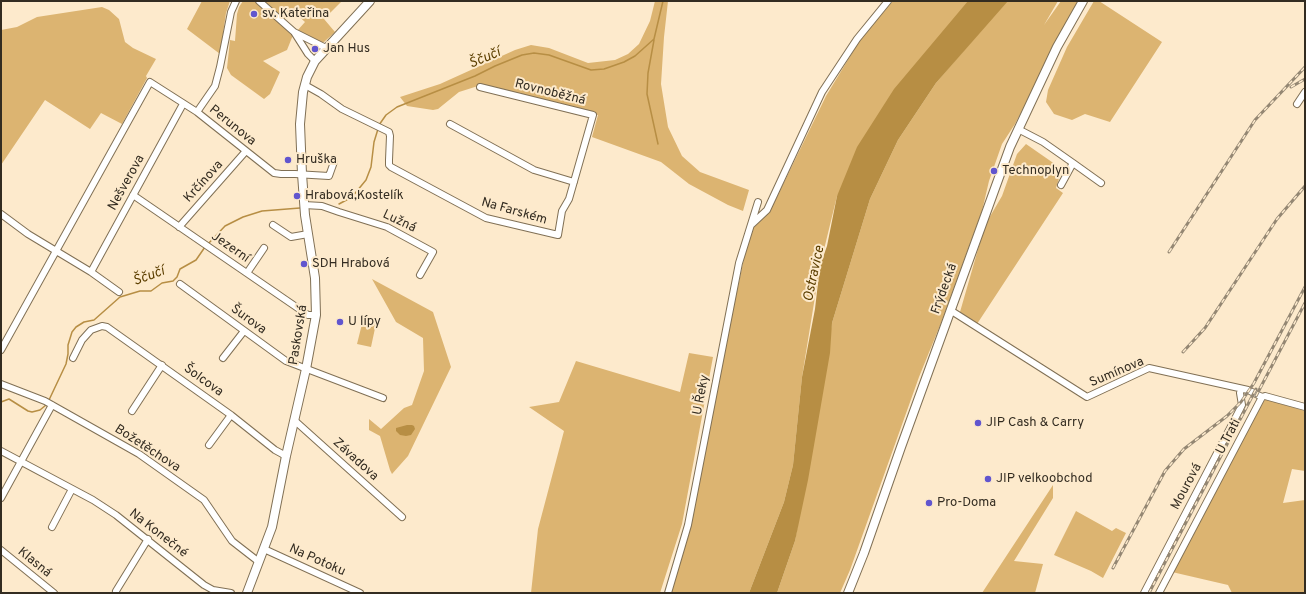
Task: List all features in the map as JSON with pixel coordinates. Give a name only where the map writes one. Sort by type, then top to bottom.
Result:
[{"type":"main road","name":"Paskovská","points":[[247,593],[272,527],[316,315],[315,272],[304,205],[302,174],[300,118],[305,85],[309,72],[315,61],[370,1]]},
{"type":"main road","name":"Frýdecká","points":[[848,593],[878,514],[900,447],[988,205],[1018,129],[1057,47],[1083,1]]},
{"type":"street","points":[[197,112],[214,86],[220,67],[231,12],[236,1]]},
{"type":"street","points":[[260,1],[294,32],[308,54],[315,61]]},
{"type":"street","points":[[751,225],[767,210],[822,92],[857,39],[888,1]]},
{"type":"street","points":[[294,32],[326,48]]},
{"type":"street","name":"Perunova","points":[[56,251],[150,82],[197,112],[274,173],[329,176],[334,162]]},
{"type":"street","name":"Na Farském","points":[[305,85],[342,109],[389,132],[389,165],[391,167],[486,218],[558,235],[562,211],[569,199],[574,182]]},
{"type":"street","name":"Rovnoběžná","points":[[480,87],[593,116],[574,182]]},
{"type":"street","points":[[1297,104],[1305,92]]},
{"type":"street","name":"Nešverova","points":[[91,272],[183,104]]},
{"type":"street","points":[[450,124],[529,167],[574,182]]},
{"type":"street","points":[[1018,129],[1048,145],[1101,183]]},
{"type":"street","name":"Krčínova","points":[[179,227],[246,152]]},
{"type":"street","points":[[1060,185],[1073,163]]},
{"type":"street","name":"Jezerní","points":[[133,195],[308,315],[316,315]]},
{"type":"street","name":"U Řeky","points":[[668,593],[688,525],[739,263],[758,202]]},
{"type":"street","name":"Lužná","points":[[304,205],[322,206],[386,227],[433,252],[420,275]]},
{"type":"street","points":[[1,214],[28,234],[91,272],[119,292]]},
{"type":"street","points":[[273,225],[291,237],[308,234]]},
{"type":"street","points":[[247,273],[264,248]]},
{"type":"street","points":[[1,350],[56,251]]},
{"type":"street","name":"Šurova","points":[[180,284],[286,361],[306,369]]},
{"type":"street","name":"Sumínova","points":[[950,310],[1087,397],[1149,368],[1248,390],[1264,396]]},
{"type":"street","name":"Šolcova","points":[[72,358],[82,340],[91,330],[102,326],[107,327],[231,415],[275,450],[286,456]]},
{"type":"street","points":[[223,358],[244,331]]},
{"type":"street","points":[[132,411],[162,365]]},
{"type":"street","points":[[306,369],[383,398]]},
{"type":"street","name":"Božetěchova","points":[[1,384],[50,403],[138,454],[204,500],[232,541],[259,562]]},
{"type":"street","name":"Mourová","points":[[1144,593],[1242,405],[1240,393],[1241,389]]},
{"type":"street","points":[[1264,396],[1305,407]]},
{"type":"street","name":"U Trati","points":[[1159,593],[1264,396]]},
{"type":"street","points":[[1,498],[50,403]]},
{"type":"street","points":[[209,445],[231,415]]},
{"type":"street","name":"Závadova","points":[[294,420],[402,517]]},
{"type":"street","name":"Na Konečné","points":[[1,451],[93,500],[116,515],[204,585],[213,590],[231,593]]},
{"type":"street","points":[[52,527],[72,489]]},
{"type":"street","points":[[116,591],[148,539]]},
{"type":"street","name":"Na Potoku","points":[[264,549],[360,593]]},
{"type":"street","name":"Klasná","points":[[1,550],[54,593]]},
{"type":"shaded area","points":[[202,1],[230,1],[226,13],[220,54],[187,29]]},
{"type":"shaded area","points":[[243,1],[256,1],[259,3],[293,35],[287,50],[263,61],[280,72],[270,94],[264,99],[231,75],[227,68],[230,40],[235,41],[237,14]]},
{"type":"shaded area","points":[[263,1],[342,1],[324,19],[335,32],[324,42],[319,42],[297,31],[305,22],[293,11],[284,20]]},
{"type":"shaded area","points":[[655,1],[668,1],[661,84],[668,127],[682,156],[700,172],[749,190],[743,211],[728,205],[689,184],[661,162],[592,137],[598,115],[478,86],[459,92],[438,109],[433,110],[407,106],[400,97],[440,84],[515,50],[531,45],[549,48],[588,63],[615,60],[628,54],[639,44],[650,21]]},
{"type":"shaded area","points":[[893,1],[969,1],[837,196],[820,266],[802,377],[793,465],[784,502],[749,593],[668,593],[688,525],[751,225],[758,222],[768,202],[776,199],[826,96],[860,40]]},
{"type":"shaded area","points":[[968,1],[1008,1],[936,83],[898,140],[870,199],[832,323],[830,353],[808,480],[795,541],[777,593],[749,593],[784,502],[793,465],[802,377],[815,309],[820,266],[827,246],[837,196],[857,147],[894,89]]},
{"type":"shaded area","points":[[1006,1],[1058,1],[1044,25],[1061,1],[1078,1],[1015,124],[1002,144],[989,181],[982,211],[941,323],[919,377],[850,570],[840,593],[777,593],[795,541],[832,323],[870,199],[898,140],[936,83]]},
{"type":"shaded area","points":[[1094,1],[1099,1],[1162,42],[1110,122],[1085,114],[1072,120],[1054,114],[1046,102],[1048,90],[1067,47]]},
{"type":"shaded area","points":[[102,7],[109,10],[119,19],[125,42],[133,48],[156,59],[122,124],[101,113],[90,129],[45,100],[1,165],[1,30],[17,27],[37,17]]},
{"type":"shaded area","points":[[1026,144],[1062,169],[1056,188],[1063,193],[977,324],[960,312],[985,225],[1002,196],[1017,154]]},
{"type":"shaded area","points":[[372,279],[433,312],[451,367],[408,456],[392,474],[380,436],[369,430],[369,419],[381,429],[404,408],[412,405],[424,371],[423,338],[396,322]]},
{"type":"shaded area","points":[[364,316],[377,319],[371,347],[357,344]]},
{"type":"shaded area","points":[[689,353],[713,357],[682,524],[660,593],[531,593],[538,529],[564,431],[529,407],[559,402],[576,361],[680,392]]},
{"type":"shaded area","points":[[1265,399],[1305,411],[1305,471],[1292,469],[1283,503],[1305,500],[1305,593],[1232,593],[1228,585],[1172,572]]},
{"type":"shaded area","points":[[407,425],[414,426],[415,429],[411,435],[400,435],[396,431],[396,428]]},
{"type":"shaded area","points":[[1053,485],[1053,498],[1014,561],[1043,564],[1035,593],[982,593]]},
{"type":"shaded area","points":[[1076,511],[1112,531],[1116,528],[1126,533],[1103,578],[1091,571],[1054,555]]},
{"type":"waterway","name":"Ščučí","points":[[379,125],[386,115],[397,107],[475,76],[522,55],[534,53],[549,55],[591,70],[604,69],[624,62],[635,56],[654,39],[663,1]]},
{"type":"waterway","points":[[654,40],[648,73],[647,94],[658,144]]},
{"type":"waterway","name":"Ščučí","points":[[339,204],[352,197],[366,180],[371,167],[374,142],[378,129]]},
{"type":"waterway","name":"Ščučí","points":[[208,244],[225,226],[243,217],[262,211],[300,208]]},
{"type":"waterway","name":"Ščučí","points":[[49,400],[66,364],[68,345],[72,332],[76,327],[84,322],[94,320],[120,297],[140,291],[151,291],[162,283],[173,281],[177,277],[180,269],[196,260],[205,247]]},
{"type":"waterway","name":"Ščučí","points":[[1,402],[9,399],[32,412],[40,410],[46,405]]},
{"type":"railway","points":[[1169,252],[1255,120],[1305,67]]},
{"type":"railway","points":[[1291,87],[1305,79]]},
{"type":"railway","points":[[1183,352],[1205,328],[1277,219],[1305,186]]},
{"type":"railway","points":[[1113,568],[1165,471],[1184,449],[1227,416],[1241,402],[1254,383],[1305,287]]},
{"type":"railway","points":[[1256,396],[1305,303]]},
{"type":"railway","points":[[1149,593],[1256,389]]},
{"type":"place","name":"sv. Kateřina","points":[[254,14]]},
{"type":"place","name":"Jan Hus","points":[[315,49]]},
{"type":"place","name":"Hruška","points":[[288,160]]},
{"type":"place","name":"Technoplyn","points":[[994,171]]},
{"type":"place","name":"Hrabová,Kostelík","points":[[297,196]]},
{"type":"place","name":"SDH Hrabová","points":[[304,264]]},
{"type":"place","name":"U lípy","points":[[340,322]]},
{"type":"place","name":"JIP Cash & Carry","points":[[978,423]]},
{"type":"place","name":"JIP velkoobchod","points":[[988,479]]},
{"type":"place","name":"Pro-Doma","points":[[929,503]]},
{"type":"water label","name":"Ostravice","points":[[815,274]]}]
